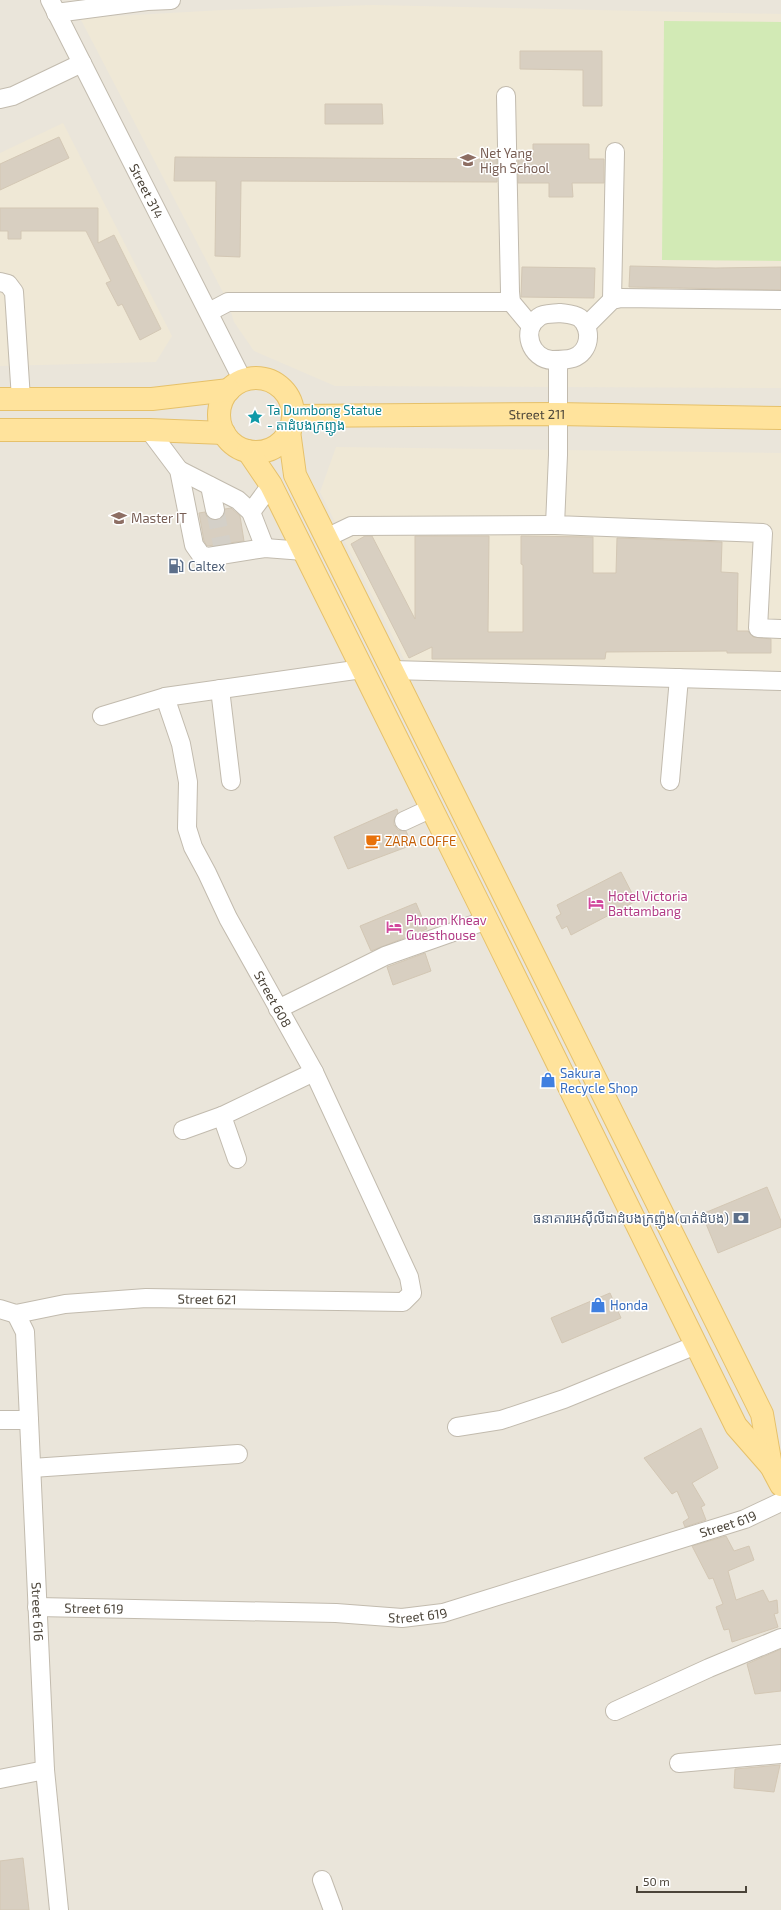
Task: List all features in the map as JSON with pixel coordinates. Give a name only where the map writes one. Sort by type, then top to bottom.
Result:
[{"type":"main road","points":[[10,399],[152,399],[236,386],[264,379],[281,388],[290,401],[295,475],[762,1414],[771,1466]]},
{"type":"main road","points":[[236,386],[220,406],[219,416],[224,434],[230,442],[239,448],[248,451],[258,452],[272,448],[284,439],[291,424]]},
{"type":"main road","name":"Street 211","points":[[291,424],[557,414],[781,418]]},
{"type":"main road","points":[[0,430],[150,430],[224,434]]},
{"type":"main road","points":[[248,451],[271,485],[432,808],[736,1426],[771,1466],[781,1485]]},
{"type":"street","points":[[53,7],[171,0]]},
{"type":"street","name":"Street 314","points":[[53,7],[209,312],[236,386]]},
{"type":"street","points":[[0,99],[13,96],[82,63]]},
{"type":"street","points":[[506,96],[511,302],[531,326]]},
{"type":"street","points":[[612,300],[615,152]]},
{"type":"street","points":[[0,282],[8,284],[14,292],[10,399]]},
{"type":"street","points":[[586,326],[612,300],[629,297],[781,300]]},
{"type":"street","points":[[209,312],[228,302],[511,302]]},
{"type":"street","points":[[548,314],[570,314],[579,318],[586,326],[588,341],[586,348],[574,358],[558,360],[543,358],[532,348],[529,340],[531,326],[538,317],[548,314]]},
{"type":"street","points":[[555,525],[558,455],[558,360]]},
{"type":"street","points":[[150,430],[179,470],[194,545],[201,555],[208,557],[224,552],[265,548],[304,551]]},
{"type":"street","points":[[179,470],[238,500],[251,512],[265,548]]},
{"type":"street","points":[[251,512],[271,485]]},
{"type":"street","points":[[210,486],[215,510]]},
{"type":"street","points":[[326,538],[351,526],[555,525],[763,534],[758,628],[781,629]]},
{"type":"street","points":[[102,716],[166,697],[362,669]]},
{"type":"street","points":[[392,670],[781,681]]},
{"type":"street","points":[[670,781],[679,678]]},
{"type":"street","points":[[220,689],[231,781]]},
{"type":"street","name":"Street 608","points":[[166,697],[181,744],[188,782],[187,828],[193,847],[228,918],[314,1072],[409,1277],[412,1293]]},
{"type":"street","points":[[404,821],[432,808]]},
{"type":"street","points":[[278,1008],[385,956],[487,920]]},
{"type":"street","points":[[183,1130],[222,1116],[314,1072]]},
{"type":"street","points":[[222,1116],[237,1159]]},
{"type":"street","name":"Street 621","points":[[8,1312],[65,1304],[146,1298],[403,1302],[412,1293]]},
{"type":"street","name":"Street 616","points":[[8,1312],[25,1332],[45,1770],[59,1910]]},
{"type":"street","points":[[457,1428],[500,1420],[564,1399],[696,1345]]},
{"type":"street","points":[[0,1420],[29,1420]]},
{"type":"street","points":[[32,1468],[238,1454]]},
{"type":"street","name":"Street 619","points":[[37,1607],[336,1613],[402,1618],[443,1613],[745,1519],[781,1502]]},
{"type":"street","points":[[614,1712],[710,1668],[781,1638]]},
{"type":"street","points":[[679,1763],[781,1754]]},
{"type":"street","points":[[0,1779],[45,1770]]},
{"type":"street","points":[[322,1880],[333,1910]]},
{"type":"shaded area","points":[[0,0],[781,0],[781,1910],[0,1910]]},
{"type":"shaded area","name":"Net Yang High School","points":[[373,5],[781,14],[781,388],[335,386],[254,351],[234,322],[228,302],[80,18],[223,10]]},
{"type":"shaded area","points":[[63,123],[172,336],[156,362],[0,366],[0,153]]},
{"type":"shaded area","points":[[336,447],[781,453],[781,671],[405,661],[320,492]]},
{"type":"green space","points":[[664,21],[781,22],[781,261],[662,260]]},
{"type":"building","points":[[520,51],[602,51],[602,106],[583,106],[583,70],[520,69]]},
{"type":"building","points":[[325,104],[382,104],[383,124],[325,124]]},
{"type":"building","points":[[59,137],[69,158],[0,190],[0,164]]},
{"type":"building","points":[[533,144],[589,144],[589,159],[604,159],[604,183],[572,183],[573,197],[549,197],[549,183],[518,183],[518,159],[533,159]]},
{"type":"building","points":[[175,157],[497,159],[497,182],[241,181],[240,257],[215,256],[216,181],[174,181]]},
{"type":"building","points":[[0,208],[98,208],[98,243],[114,235],[161,329],[140,340],[122,304],[118,306],[106,283],[111,281],[86,231],[21,231],[21,239],[8,239],[8,231],[0,231]]},
{"type":"building","points":[[630,266],[715,268],[781,267],[781,290],[629,287]]},
{"type":"building","points":[[522,267],[595,268],[594,298],[521,297]]},
{"type":"building","points":[[231,508],[240,516],[244,541],[207,546],[204,541],[199,513],[205,512],[207,517],[217,520],[222,518],[225,509]]},
{"type":"building","points":[[365,536],[372,536],[415,619],[415,536],[489,536],[488,632],[523,632],[523,565],[521,564],[521,536],[593,537],[593,573],[616,573],[617,538],[722,542],[721,572],[738,573],[737,631],[748,631],[753,637],[771,639],[771,653],[727,653],[727,651],[606,652],[605,659],[432,659],[432,647],[409,658],[351,544]]},
{"type":"building","name":"ZARA COFFE","points":[[397,809],[398,813],[394,820],[394,825],[398,830],[406,831],[412,845],[348,869],[334,837]]},
{"type":"building","name":"Hotel Victoria Battambang","points":[[621,872],[636,901],[571,935],[567,926],[562,929],[556,917],[561,914],[557,905]]},
{"type":"building","name":"Phnom Kheav Guesthouse","points":[[416,903],[427,929],[371,951],[360,926]]},
{"type":"building","points":[[425,953],[431,971],[393,985],[387,967]]},
{"type":"building","name":"ធនាគារអេស៊ីលីដាដំបងក្រញ៉ូង(បាត់ដំបង)","points":[[767,1187],[781,1221],[781,1227],[718,1253],[702,1214]]},
{"type":"building","name":"Honda","points":[[610,1293],[621,1318],[562,1343],[551,1318]]},
{"type":"building","points":[[701,1428],[718,1468],[692,1483],[705,1505],[701,1507],[706,1520],[685,1527],[683,1522],[689,1518],[677,1491],[672,1494],[644,1458]]},
{"type":"building","points":[[726,1536],[734,1551],[749,1546],[754,1560],[728,1571],[736,1600],[763,1590],[769,1602],[777,1600],[778,1613],[774,1614],[778,1627],[732,1642],[729,1629],[724,1630],[716,1607],[723,1604],[713,1578],[709,1579],[692,1546]]},
{"type":"building","points":[[781,1649],[781,1691],[755,1694],[747,1664]]},
{"type":"building","points":[[780,1765],[774,1792],[734,1788],[735,1769]]},
{"type":"building","points":[[23,1858],[29,1910],[0,1910],[0,1861]]},
{"type":"tunnel","points":[[215,510],[223,549]]},
{"type":"place","name":"Net Yang High School","points":[[468,160]]},
{"type":"place","name":"Ta Dumbong Statue - តាដំបងក្រញូង","points":[[255,417]]},
{"type":"place","name":"Master IT","points":[[119,518]]},
{"type":"place","name":"Caltex","points":[[176,566]]},
{"type":"place","name":"ZARA COFFE","points":[[373,841]]},
{"type":"place","name":"Hotel Victoria Battambang","points":[[596,903]]},
{"type":"place","name":"Phnom Kheav Guesthouse","points":[[394,927]]},
{"type":"place","name":"Sakura Recycle Shop","points":[[548,1080]]},
{"type":"place","name":"ធនាគារអេស៊ីលីដាដំបងក្រញ៉ូង(បាត់ដំបង)","points":[[741,1218]]},
{"type":"place","name":"Honda","points":[[598,1305]]}]
